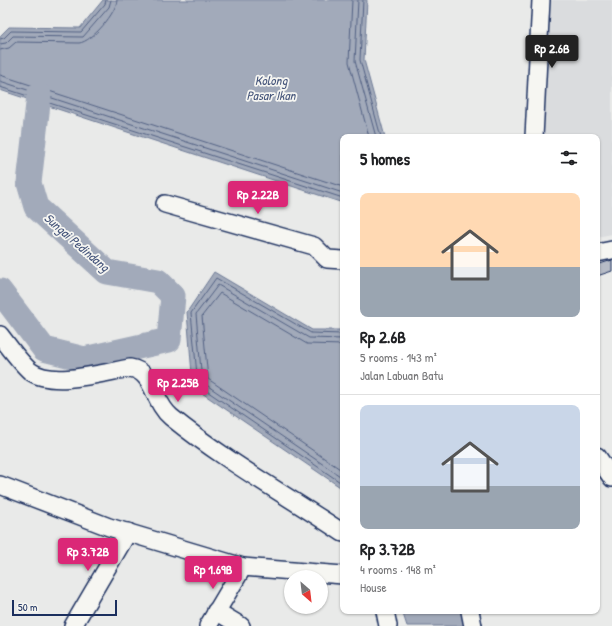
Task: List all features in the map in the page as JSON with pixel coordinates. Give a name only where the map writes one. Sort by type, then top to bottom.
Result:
[{"type":"street","points":[[534,134],[541,0]]},
{"type":"street","points":[[165,204],[314,246],[327,259],[340,260]]},
{"type":"street","points":[[600,252],[612,250]]},
{"type":"street","points":[[0,335],[31,372],[46,378],[66,379],[130,368],[137,369],[145,373],[158,403],[170,416],[230,459],[340,531]]},
{"type":"street","points":[[600,460],[612,478]]},
{"type":"street","points":[[0,485],[128,532],[243,567],[340,575]]},
{"type":"street","points":[[73,626],[128,532]]},
{"type":"street","points":[[208,626],[243,567]]},
{"type":"street","points":[[216,611],[241,626]]},
{"type":"street","points":[[386,614],[388,626]]},
{"type":"street","points":[[471,614],[473,626]]},
{"type":"shaded area","points":[[549,0],[612,0],[612,234],[600,236],[600,134],[544,134],[545,71]]},
{"type":"water","name":"Kolong Pasar Ikan","points":[[103,0],[367,0],[364,60],[384,134],[340,134],[340,202],[0,90],[0,36],[9,27],[80,28]]},
{"type":"water","points":[[214,272],[312,330],[340,330],[340,487],[193,387],[187,312]]},
{"type":"water","points":[[403,614],[466,614],[469,626],[407,626]]},
{"type":"building","points":[[612,260],[612,271],[600,275],[600,264]]},
{"type":"waterway","name":"Sungai Pedindang","points":[[0,291],[44,349],[84,359],[169,340],[173,296],[158,281],[107,272],[36,207],[29,183],[39,95]]}]
